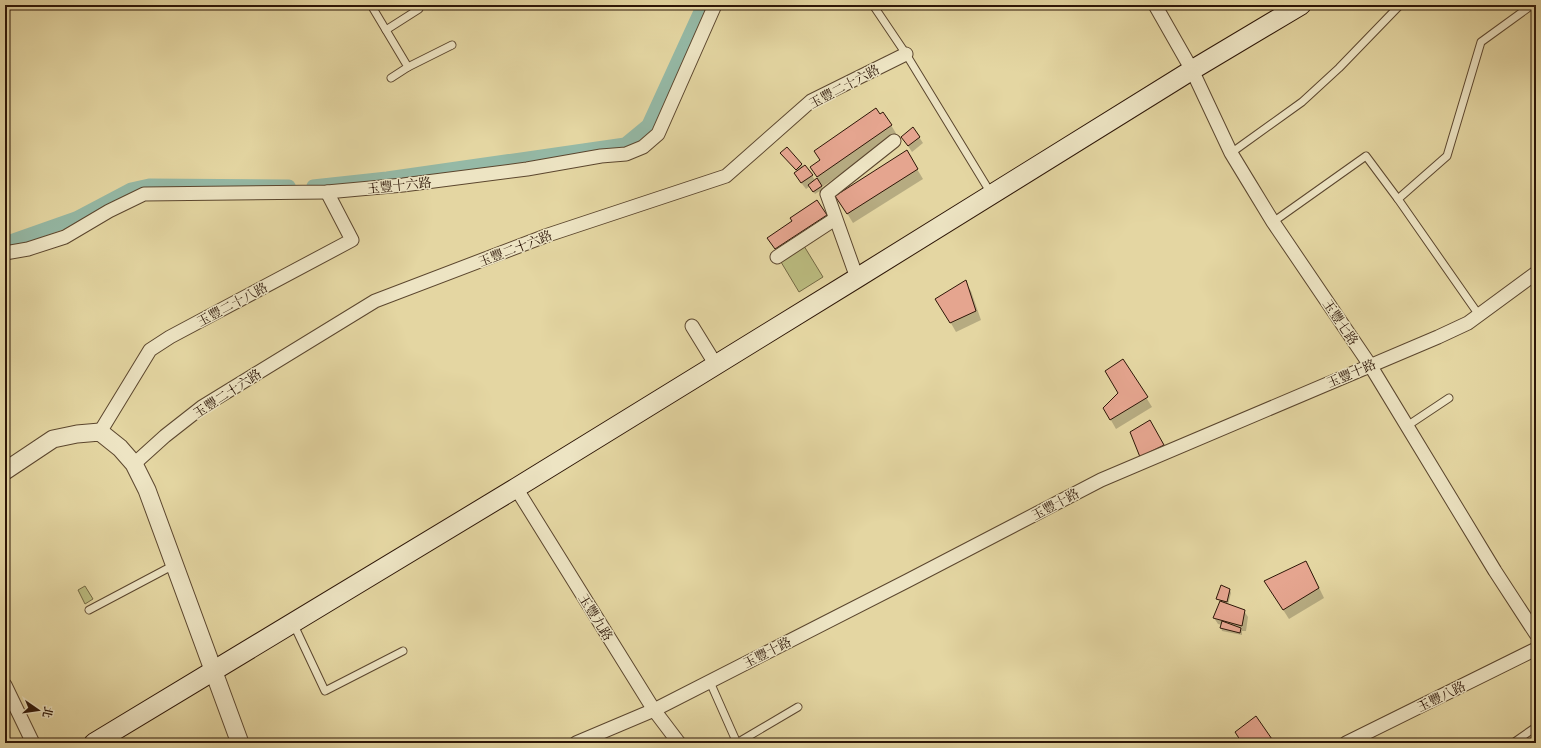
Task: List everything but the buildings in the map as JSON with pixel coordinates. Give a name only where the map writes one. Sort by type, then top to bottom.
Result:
[{"type":"main road","points":[[94,743],[516,488],[1192,70],[1301,5]]},
{"type":"street","name":"玉豐十六路","points":[[5,253],[28,249],[65,237],[109,211],[144,194],[327,192],[527,169],[601,156],[626,154],[643,147],[658,134],[715,5]]},
{"type":"street","name":"玉豐七路","points":[[1155,5],[1192,70],[1232,153],[1273,222],[1370,365],[1495,571],[1536,634]]},
{"type":"street","name":"玉豐二十六路","points":[[134,464],[164,436],[202,407],[375,301],[548,235],[726,176],[811,101],[906,54]]},
{"type":"street","points":[[857,278],[827,194],[894,141]]},
{"type":"street","name":"玉豐二十八路","points":[[100,432],[150,350],[170,337],[352,240],[327,192]]},
{"type":"street","points":[[777,257],[835,219]]},
{"type":"street","name":"玉豐十路","points":[[576,743],[654,710],[710,682],[1101,480],[1468,323],[1536,273]]},
{"type":"street","points":[[692,326],[716,365]]},
{"type":"street","points":[[5,471],[53,439],[77,434],[100,432],[120,448],[134,464],[147,490],[240,743]]},
{"type":"street","name":"玉豐九路","points":[[516,488],[654,710],[679,743]]},
{"type":"street","name":"玉豐八路","points":[[1346,743],[1536,649]]},
{"type":"street","points":[[5,685],[33,743]]},
{"type":"lane","points":[[371,5],[408,67]]},
{"type":"lane","points":[[873,5],[906,54],[992,195]]},
{"type":"lane","points":[[1232,153],[1302,102],[1400,5]]},
{"type":"lane","points":[[1398,199],[1447,156],[1481,42],[1532,5]]},
{"type":"lane","points":[[386,30],[419,9]]},
{"type":"lane","points":[[391,78],[408,67],[452,45]]},
{"type":"lane","points":[[1273,222],[1366,156],[1479,315]]},
{"type":"lane","points":[[1407,426],[1449,398]]},
{"type":"lane","points":[[89,610],[174,565]]},
{"type":"lane","points":[[293,623],[325,690],[403,650]]},
{"type":"lane","points":[[710,682],[737,743],[798,707]]},
{"type":"lane","points":[[1513,743],[1536,727]]},
{"type":"green space","points":[[804,246],[823,277],[799,292],[781,262]]},
{"type":"green space","points":[[85,586],[93,599],[85,604],[78,590]]},
{"type":"waterway","points":[[313,186],[387,178],[625,144],[648,125],[703,5]]},
{"type":"waterway","points":[[5,243],[76,218],[131,189],[149,185],[289,186]]}]
